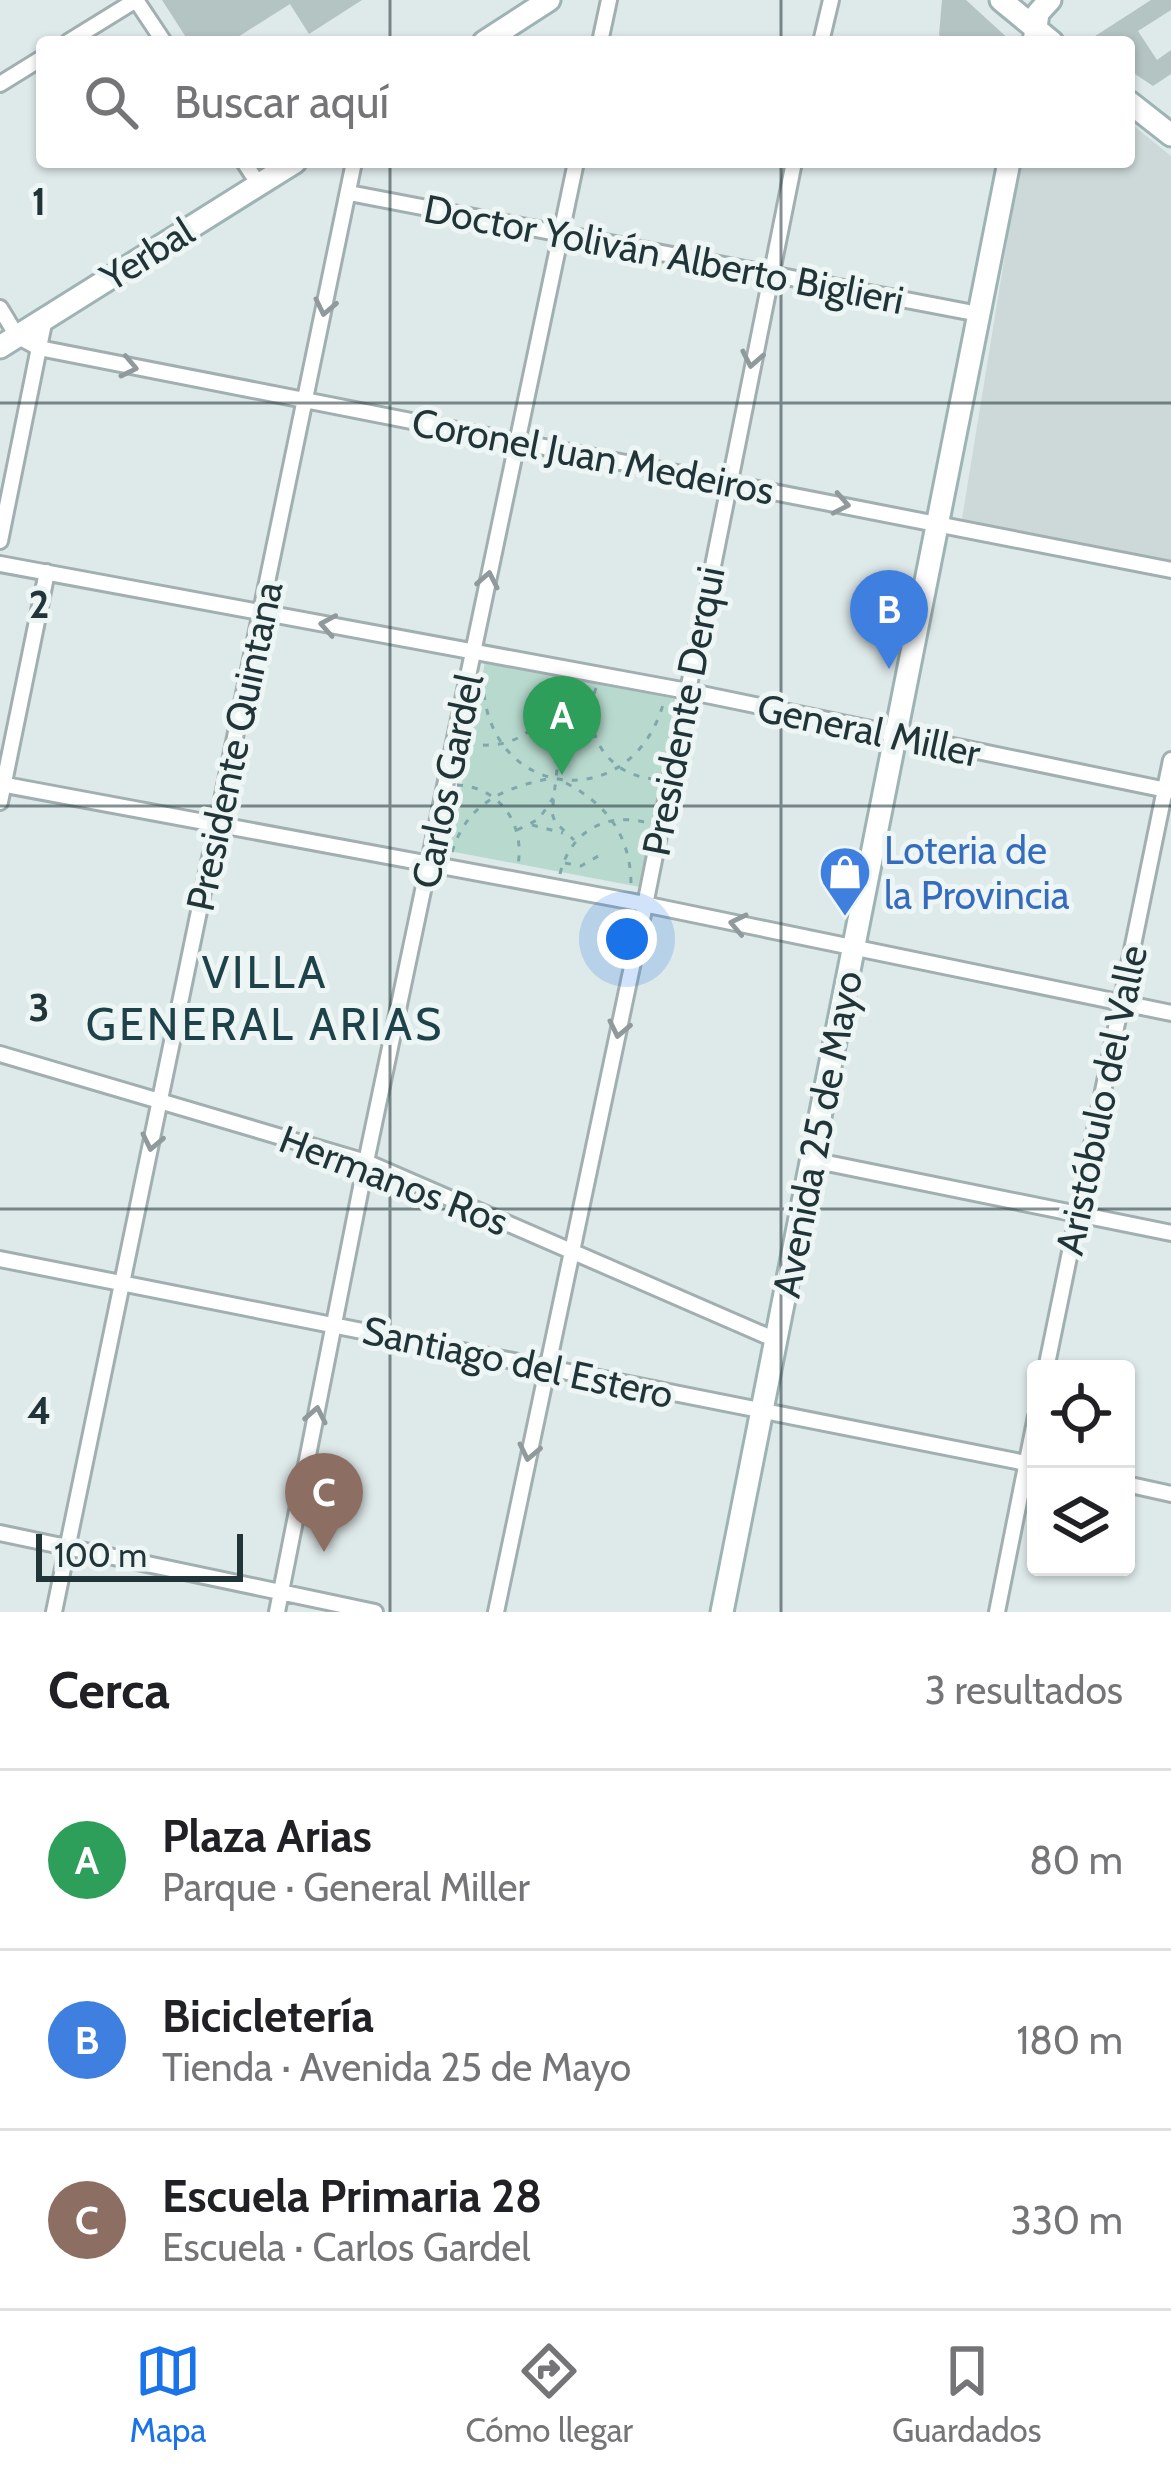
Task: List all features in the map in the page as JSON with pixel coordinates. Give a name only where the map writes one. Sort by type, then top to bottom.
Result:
[{"type":"main road","points":[[493,36],[549,0]]},
{"type":"main road","points":[[1001,0],[1039,36]]},
{"type":"main road","points":[[1041,36],[1038,13],[1050,0]]},
{"type":"main road","points":[[1135,107],[1171,135]]},
{"type":"main road","name":"Yerbal","points":[[9,342],[286,168]]},
{"type":"main road","name":"Avenida 25 de Mayo","points":[[722,1612],[1009,168]]},
{"type":"street","points":[[78,36],[136,0],[160,36]]},
{"type":"street","points":[[601,36],[609,0]]},
{"type":"street","points":[[822,36],[831,0]]},
{"type":"street","points":[[0,84],[36,62]]},
{"type":"street","points":[[248,168],[259,185]]},
{"type":"street","name":"Presidente Quintana","points":[[53,1612],[353,168]]},
{"type":"street","name":"Carlos Gardel","points":[[277,1612],[366,1162],[456,736],[479,653],[516,441],[575,168]]},
{"type":"street","name":"Presidente Derqui","points":[[496,1612],[572,1250],[637,903],[660,829],[793,168]]},
{"type":"street","name":"Doctor Yoliván Alberto Biglieri","points":[[349,193],[979,314]]},
{"type":"street","points":[[0,308],[9,342]]},
{"type":"street","points":[[0,541],[45,318]]},
{"type":"street","name":"Coronel Juan Medeiros","points":[[9,342],[1171,570]]},
{"type":"street","name":"General Miller","points":[[0,564],[667,688],[1168,790]]},
{"type":"street","points":[[0,802],[47,572]]},
{"type":"street","name":"Aristóbulo del Valle","points":[[1048,1360],[1171,760]]},
{"type":"street","points":[[2,784],[560,887],[1171,1013]]},
{"type":"street","name":"Hermanos Ros","points":[[0,1054],[366,1162],[776,1340]]},
{"type":"street","points":[[812,1160],[1171,1233]]},
{"type":"street","name":"Santiago del Estero","points":[[0,1259],[1027,1463]]},
{"type":"street","points":[[997,1612],[1030,1468]]},
{"type":"street","points":[[1135,1486],[1171,1494]]},
{"type":"street","points":[[0,1533],[375,1612]]},
{"type":"path","points":[[479,653],[486,711],[503,745],[519,761],[556,781],[618,768],[634,757],[653,733],[667,688]]},
{"type":"path","points":[[456,736],[478,745],[503,745],[522,737],[541,721],[552,695],[551,666]]},
{"type":"path","points":[[603,676],[591,704],[594,734],[605,755],[618,768],[643,778],[670,777]]},
{"type":"path","points":[[541,721],[561,738],[594,734]]},
{"type":"path","points":[[548,728],[559,752],[555,822],[565,834]]},
{"type":"path","points":[[559,766],[585,737]]},
{"type":"path","points":[[449,866],[460,830],[492,796],[548,779]]},
{"type":"path","points":[[565,782],[594,800],[613,820],[628,851],[637,903]]},
{"type":"path","points":[[446,785],[474,787],[504,806],[517,830],[520,857],[513,878]]},
{"type":"path","points":[[517,830],[538,819],[554,796]]},
{"type":"path","points":[[560,887],[563,862],[589,829],[613,820],[641,821],[660,829]]},
{"type":"path","points":[[527,826],[550,827],[575,841]]},
{"type":"path","points":[[563,862],[581,866],[600,855]]},
{"type":"shaded area","points":[[1135,127],[1171,156],[1171,565],[961,525],[1019,168],[1135,168]]},
{"type":"green space","points":[[485,662],[675,699],[640,887],[449,851]]},
{"type":"building","points":[[162,0],[362,0],[309,34],[290,4],[239,36],[185,36]]},
{"type":"building","points":[[942,0],[966,0],[1005,36],[940,36]]},
{"type":"building","points":[[1151,0],[1171,0],[1171,10],[1138,31],[1157,60],[1171,50],[1171,74],[1153,86],[1135,74],[1135,36],[1095,36]]},
{"type":"place","name":"Bicicletería","points":[[889,669]]},
{"type":"place","name":"Plaza Arias","points":[[562,775]]},
{"type":"place","name":"Loteria de la Provincia","points":[[845,918]]},
{"type":"place","name":"Escuela Primaria 28","points":[[324,1552]]},
{"type":"district","name":"VILLA GENERAL ARIAS","points":[[265,998]]}]
